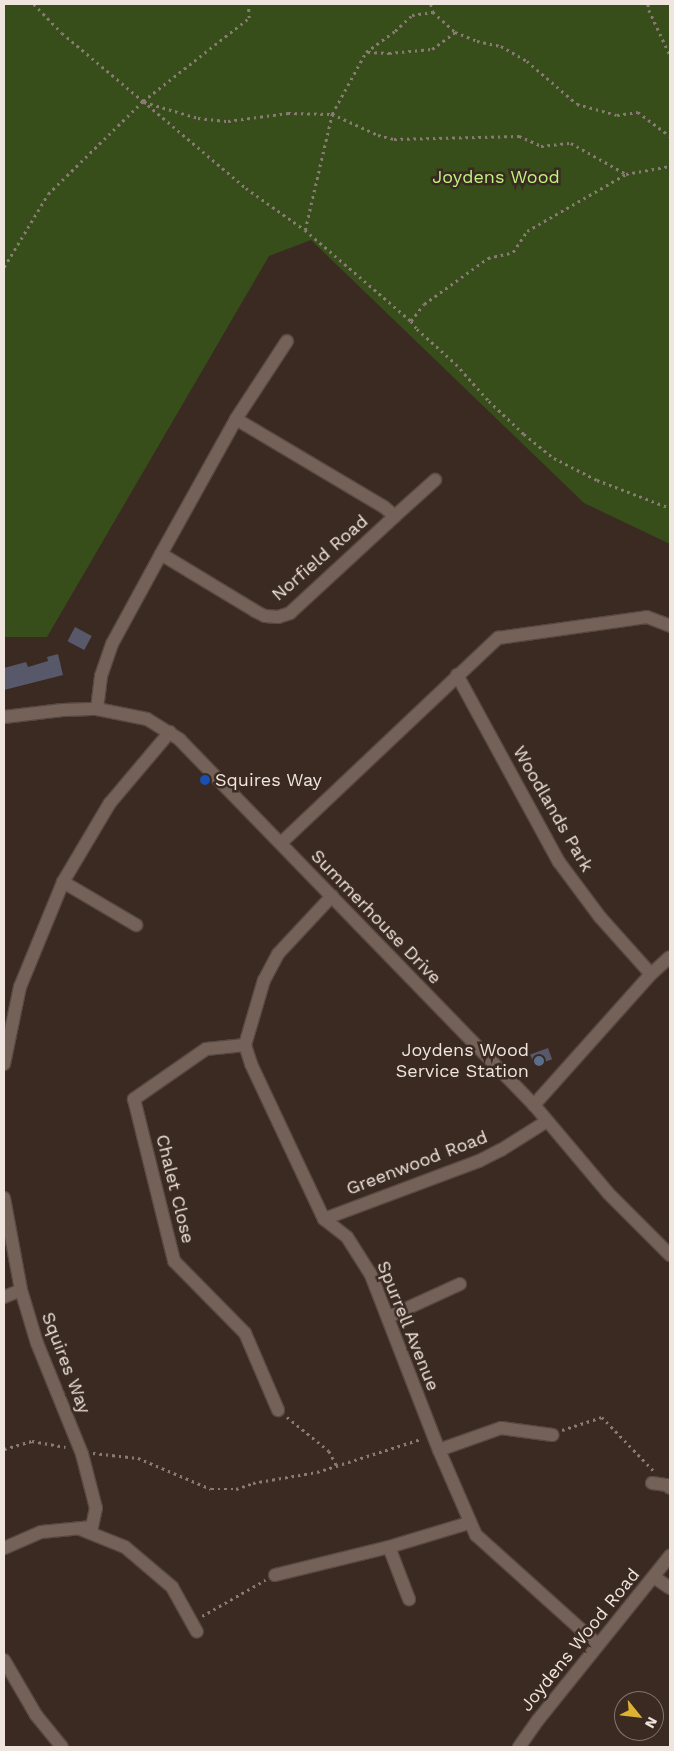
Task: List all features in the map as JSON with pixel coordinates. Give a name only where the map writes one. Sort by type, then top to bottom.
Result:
[{"type":"street","points":[[97,709],[101,676],[112,644],[236,419],[287,341]]},
{"type":"street","name":"Norfield Road","points":[[236,419],[384,507],[395,516]]},
{"type":"street","name":"Norfield Road","points":[[161,554],[255,611],[265,616],[278,617],[290,613],[436,480]]},
{"type":"street","points":[[281,843],[498,638],[647,617],[670,626]]},
{"type":"street","name":"Woodlands Park","points":[[458,675],[559,862],[600,916],[651,974]]},
{"type":"street","name":"Summerhouse Drive","points":[[4,717],[63,710],[97,709],[147,719],[170,732],[189,748],[534,1105],[608,1193],[670,1255]]},
{"type":"street","points":[[4,1064],[20,987],[63,882],[110,803],[170,732]]},
{"type":"street","points":[[63,882],[136,924]]},
{"type":"street","points":[[245,1045],[264,980],[278,954],[332,896]]},
{"type":"street","points":[[534,1105],[651,974],[670,957]]},
{"type":"street","name":"Spurrell Avenue","points":[[245,1045],[251,1064],[324,1218],[347,1237],[371,1275],[433,1436],[469,1523],[476,1535],[598,1644]]},
{"type":"street","name":"Chalet Close","points":[[245,1045],[206,1049],[134,1099],[174,1260],[245,1333],[278,1410]]},
{"type":"street","name":"Greenwood Road","points":[[324,1218],[479,1160],[501,1150],[547,1121]]},
{"type":"street","name":"Squires Way","points":[[4,1198],[21,1290],[37,1343],[80,1450],[96,1508],[92,1527],[80,1529]]},
{"type":"street","points":[[388,1317],[460,1284]]},
{"type":"street","points":[[4,1297],[21,1290]]},
{"type":"street","points":[[439,1450],[501,1428],[552,1436]]},
{"type":"street","points":[[652,1483],[668,1487]]},
{"type":"street","points":[[275,1575],[389,1547],[469,1523]]},
{"type":"street","points":[[4,1548],[40,1532],[80,1529],[125,1548],[172,1587],[194,1627]]},
{"type":"street","points":[[389,1547],[409,1599]]},
{"type":"street","name":"Joydens Wood Road","points":[[519,1747],[598,1644],[670,1556]]},
{"type":"street","points":[[654,1577],[670,1588]]},
{"type":"street","points":[[4,1660],[36,1715],[62,1747]]},
{"type":"path","points":[[34,4],[62,32],[246,188],[305,230],[411,321],[416,329],[456,364],[496,408],[554,458],[597,480],[670,508]]},
{"type":"path","points":[[4,267],[48,194],[143,101],[249,18],[248,4]]},
{"type":"path","points":[[431,4],[433,12],[455,32],[477,41],[501,46],[527,61],[577,104],[617,115],[638,112],[670,136]]},
{"type":"path","points":[[648,4],[648,10],[670,55]]},
{"type":"path","points":[[305,230],[332,114],[366,52],[412,16],[433,12]]},
{"type":"path","points":[[366,52],[389,53],[432,49],[455,32]]},
{"type":"path","points":[[143,101],[198,118],[228,121],[288,113],[332,114],[378,135],[394,139],[519,136],[541,146],[571,143],[626,174]]},
{"type":"path","points":[[411,321],[424,304],[488,258],[513,252],[528,231],[626,174],[670,166]]},
{"type":"path","points":[[278,1410],[329,1451],[337,1466]]},
{"type":"path","points":[[552,1436],[563,1429],[602,1417],[668,1487]]},
{"type":"path","points":[[4,1449],[32,1441],[116,1457],[138,1458],[211,1489],[236,1489],[337,1466],[433,1436]]},
{"type":"path","points":[[194,1627],[275,1575]]},
{"type":"green space","name":"Joydens Wood","points":[[4,4],[670,4],[670,544],[584,503],[311,240],[269,256],[47,637],[4,637]]},
{"type":"building","points":[[75,627],[92,636],[84,650],[67,641]]},
{"type":"building","points":[[58,654],[63,675],[4,690],[4,668],[26,662],[28,667],[48,661],[47,657]]},
{"type":"building","points":[[548,1048],[552,1059],[534,1066],[530,1054]]},
{"type":"place","name":"Squires Way","points":[[205,780]]},
{"type":"place","name":"Joydens Wood Service Station","points":[[539,1061]]}]
